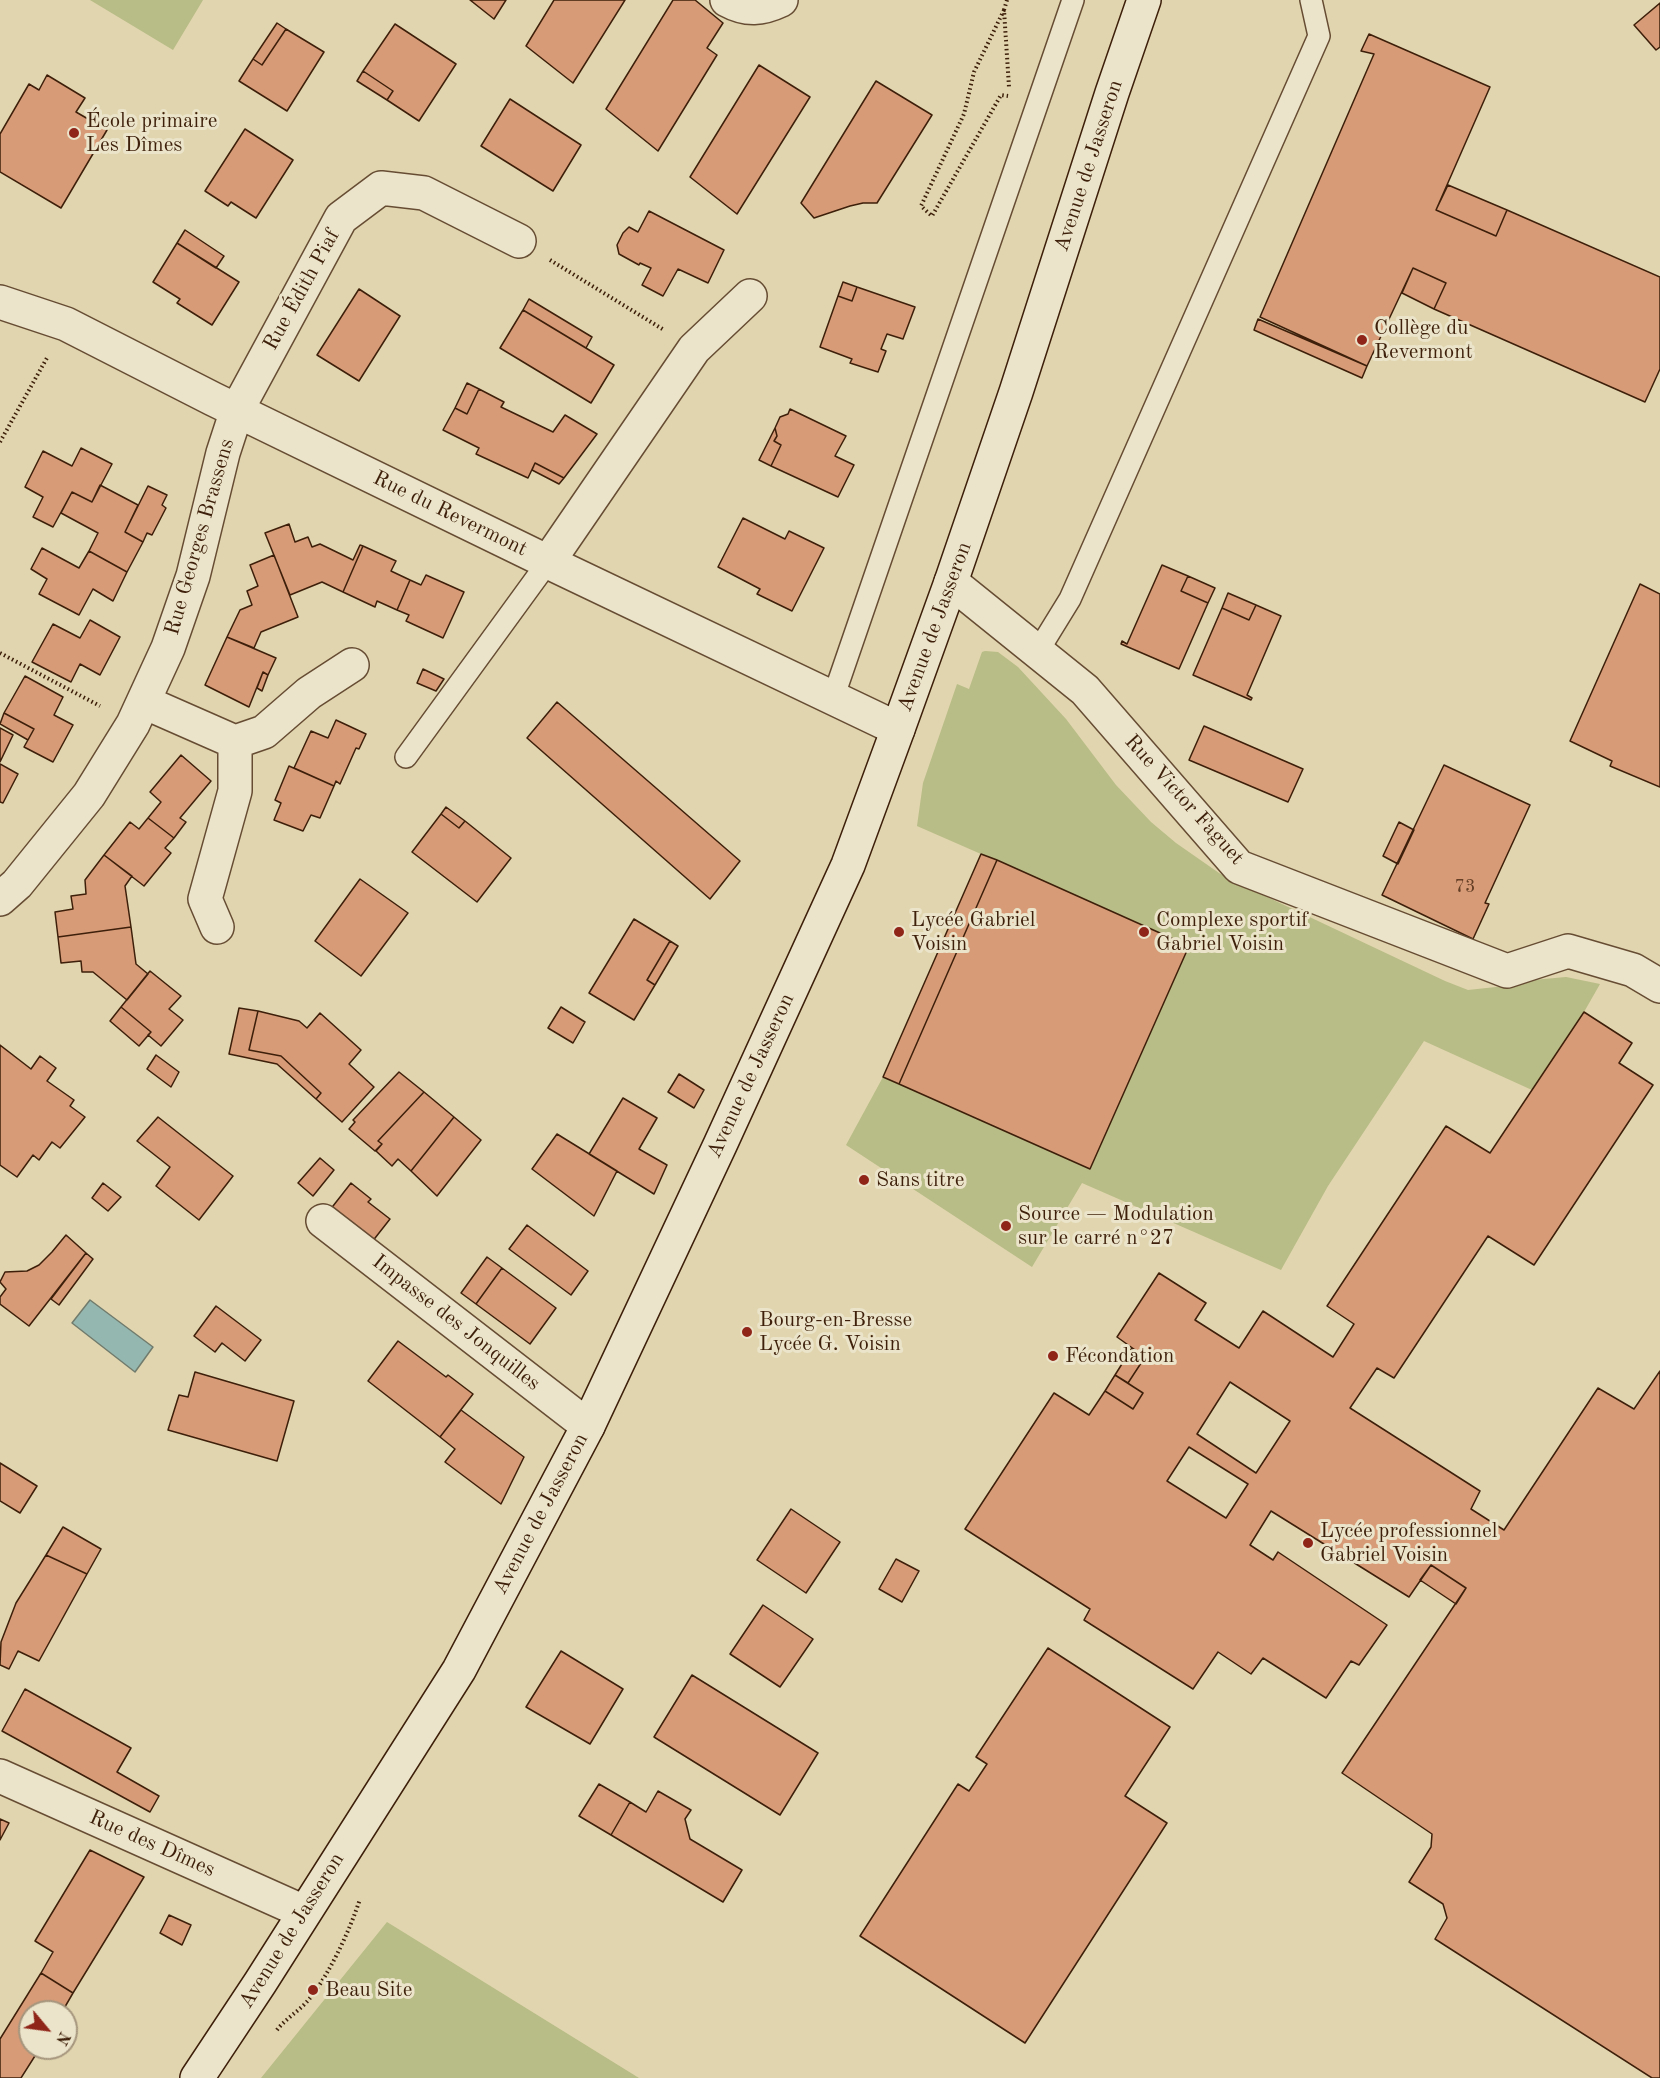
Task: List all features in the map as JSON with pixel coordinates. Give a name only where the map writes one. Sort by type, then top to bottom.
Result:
[{"type":"street","points":[[727,0],[736,5],[763,8],[781,0]]},
{"type":"street","name":"Avenue de Jasseron","points":[[197,2078],[255,1992],[459,1670],[588,1426],[843,876],[951,582],[1016,392],[1144,0]]},
{"type":"street","name":"Rue Édith Piaf","points":[[237,410],[341,218],[381,188],[424,193],[519,241]]},
{"type":"street","points":[[548,562],[694,349],[750,296]]},
{"type":"street","name":"Rue du Revermont","points":[[0,302],[66,324],[548,562],[898,729]]},
{"type":"street","name":"Rue Georges Brassens","points":[[0,899],[17,884],[89,795],[138,713],[168,648],[194,576],[223,453],[237,410]]},
{"type":"street","name":"Rue Victor Faguet","points":[[951,582],[1085,690],[1239,867],[1507,970],[1568,951],[1633,970],[1660,986]]},
{"type":"street","points":[[138,713],[235,742],[264,732],[309,693],[352,665]]},
{"type":"street","points":[[217,927],[205,899],[235,791],[235,742]]},
{"type":"street","name":"Impasse des Jonquilles","points":[[323,1221],[588,1426]]},
{"type":"street","name":"Rue des Dîmes","points":[[0,1776],[304,1912]]},
{"type":"lane","points":[[833,698],[1073,0]]},
{"type":"lane","points":[[1038,651],[1070,599],[1319,36],[1311,0]]},
{"type":"lane","points":[[406,758],[548,562]]},
{"type":"path","points":[[1004,10],[974,72],[964,114],[921,206],[932,216],[1001,95],[1009,96]]},
{"type":"path","points":[[519,241],[694,349]]},
{"type":"path","points":[[0,442],[66,324]]},
{"type":"path","points":[[0,653],[138,713]]},
{"type":"green space","points":[[90,0],[203,0],[173,50]]},
{"type":"green space","name":"Complexe sportif Gabriel Voisin","points":[[982,652],[998,652],[1018,667],[1066,719],[1116,785],[1151,822],[1219,873],[1468,990],[1566,977],[1600,984],[1532,1090],[1424,1041],[1328,1186],[1281,1270],[1082,1183],[1032,1267],[846,1145],[883,1077],[981,854],[917,826],[923,783],[957,684],[969,689]]},
{"type":"green space","points":[[387,1922],[639,2078],[261,2078]]},
{"type":"water","points":[[90,1300],[153,1347],[135,1372],[72,1323]]},
{"type":"building","points":[[470,0],[506,0],[494,19]]},
{"type":"building","points":[[554,0],[625,0],[573,83],[526,46]]},
{"type":"building","points":[[673,0],[695,0],[723,23],[707,48],[717,55],[658,151],[606,109]]},
{"type":"building","points":[[1660,3],[1660,47],[1656,50],[1634,25]]},
{"type":"building","points":[[277,23],[286,29],[262,65],[253,59]]},
{"type":"building","points":[[395,24],[456,64],[419,121],[387,100],[393,91],[363,71]]},
{"type":"building","points":[[286,29],[324,52],[287,111],[239,81],[253,59],[262,65]]},
{"type":"building","points":[[1369,34],[1490,87],[1436,210],[1496,236],[1507,210],[1660,277],[1660,369],[1645,402],[1434,309],[1446,283],[1413,268],[1367,366],[1260,317],[1374,54],[1361,51]]},
{"type":"building","points":[[759,65],[810,97],[737,214],[690,177]]},
{"type":"building","points":[[363,71],[393,91],[387,100],[357,81]]},
{"type":"building","points":[[47,75],[85,98],[76,112],[107,130],[61,208],[0,172],[0,134],[29,84],[39,90]]},
{"type":"building","points":[[876,81],[932,115],[877,203],[850,206],[814,218],[801,203]]},
{"type":"building","points":[[510,99],[581,145],[553,191],[481,146]]},
{"type":"building","points":[[245,129],[293,160],[256,218],[231,202],[228,206],[205,191]]},
{"type":"building","points":[[1448,185],[1507,210],[1496,236],[1436,210]]},
{"type":"building","points":[[649,211],[724,250],[708,283],[678,269],[663,296],[642,285],[651,268],[640,263],[639,265],[619,254],[617,245],[629,227],[638,232]]},
{"type":"building","points":[[185,230],[224,256],[216,268],[177,243]]},
{"type":"building","points":[[177,243],[239,282],[212,325],[177,303],[180,299],[153,282]]},
{"type":"building","points":[[1413,268],[1446,283],[1434,309],[1402,293]]},
{"type":"building","points":[[843,282],[857,287],[852,301],[838,296]]},
{"type":"building","points":[[857,287],[915,307],[903,339],[887,334],[881,349],[886,351],[878,372],[850,363],[852,359],[820,347],[838,296],[852,301]]},
{"type":"building","points":[[359,289],[400,316],[359,381],[317,355]]},
{"type":"building","points":[[529,299],[592,337],[586,348],[523,310]]},
{"type":"building","points":[[523,310],[614,365],[591,403],[500,348]]},
{"type":"building","points":[[1258,319],[1367,366],[1362,378],[1254,330]]},
{"type":"building","points":[[467,383],[479,389],[467,414],[455,408]]},
{"type":"building","points":[[479,389],[504,402],[501,407],[553,432],[565,415],[597,434],[564,478],[535,463],[528,478],[476,454],[479,448],[443,430],[455,408],[467,414]]},
{"type":"building","points":[[790,409],[846,436],[835,456],[854,465],[838,497],[771,466],[781,445],[774,441],[777,436],[775,428],[780,417],[788,414]]},
{"type":"building","points":[[775,428],[777,436],[774,441],[781,445],[771,466],[759,460]]},
{"type":"building","points":[[81,448],[112,464],[92,502],[72,492],[53,527],[33,517],[43,497],[25,487],[43,451],[72,466]]},
{"type":"building","points":[[535,463],[564,478],[559,484],[532,470]]},
{"type":"building","points":[[100,485],[138,505],[125,532],[143,542],[127,572],[89,551],[98,533],[61,513],[72,492],[92,502]]},
{"type":"building","points":[[148,486],[167,495],[162,505],[166,508],[152,535],[147,533],[143,542],[125,532]]},
{"type":"building","points":[[743,518],[785,539],[789,531],[824,548],[792,611],[757,594],[760,589],[718,567]]},
{"type":"building","points":[[289,524],[295,542],[308,537],[312,547],[320,544],[353,560],[360,545],[363,546],[343,592],[322,582],[290,595],[265,533]]},
{"type":"building","points":[[363,546],[396,561],[391,571],[410,580],[397,610],[377,601],[375,607],[343,592]]},
{"type":"building","points":[[42,548],[79,568],[89,551],[127,572],[113,601],[93,589],[79,615],[39,594],[47,579],[31,569]]},
{"type":"building","points":[[274,555],[298,617],[261,632],[254,648],[227,637],[240,610],[252,605],[247,591],[258,586],[250,565]]},
{"type":"building","points":[[1162,565],[1188,576],[1181,591],[1208,603],[1179,669],[1121,644],[1122,641],[1127,644]]},
{"type":"building","points":[[426,575],[464,592],[443,638],[406,621],[409,615],[397,610],[410,580],[421,585]]},
{"type":"building","points":[[1188,576],[1215,588],[1208,603],[1181,591]]},
{"type":"building","points":[[1640,584],[1660,594],[1660,787],[1610,766],[1612,761],[1570,741]]},
{"type":"building","points":[[1228,593],[1256,605],[1249,620],[1222,608]]},
{"type":"building","points":[[1256,605],[1281,616],[1247,695],[1252,698],[1251,700],[1193,675],[1222,608],[1249,620]]},
{"type":"building","points":[[90,620],[120,637],[100,675],[80,664],[71,682],[32,662],[53,624],[80,638]]},
{"type":"building","points":[[227,637],[276,658],[268,675],[263,672],[249,707],[205,685]]},
{"type":"building","points":[[423,669],[444,679],[436,691],[417,683]]},
{"type":"building","points":[[263,672],[268,675],[262,691],[257,688]]},
{"type":"building","points":[[25,676],[63,697],[54,715],[73,725],[53,762],[24,747],[34,729],[4,713]]},
{"type":"building","points":[[557,702],[740,861],[710,899],[527,738]]},
{"type":"building","points":[[4,713],[34,729],[28,740],[0,724]]},
{"type":"building","points":[[336,720],[366,734],[359,749],[356,748],[340,784],[336,781],[334,786],[294,768],[311,731],[328,738]]},
{"type":"building","points":[[1204,726],[1303,769],[1288,802],[1189,760]]},
{"type":"building","points":[[0,728],[13,735],[0,762]]},
{"type":"building","points":[[181,755],[211,781],[180,818],[186,822],[174,838],[148,818],[161,802],[150,792]]},
{"type":"building","points":[[0,764],[18,774],[3,803],[0,802]]},
{"type":"building","points":[[1444,765],[1530,805],[1485,903],[1489,904],[1473,939],[1382,895]]},
{"type":"building","points":[[289,766],[334,786],[320,818],[311,815],[303,831],[274,820],[281,803],[275,800]]},
{"type":"building","points":[[446,807],[465,821],[459,828],[441,814]]},
{"type":"building","points":[[441,814],[459,828],[465,821],[511,858],[477,902],[412,852]]},
{"type":"building","points":[[148,818],[174,838],[165,848],[171,853],[144,886],[104,855],[130,822],[139,829]]},
{"type":"building","points":[[1399,822],[1414,830],[1398,864],[1383,856]]},
{"type":"building","points":[[981,854],[997,860],[899,1084],[883,1077]]},
{"type":"building","points":[[104,855],[132,876],[125,886],[131,927],[58,937],[55,912],[73,909],[71,896],[86,894],[85,880]]},
{"type":"building","points":[[997,860],[1189,946],[1090,1169],[899,1084]]},
{"type":"building","points":[[360,879],[408,913],[361,976],[315,941]]},
{"type":"building","points":[[634,919],[670,941],[647,980],[655,985],[634,1020],[589,993]]},
{"type":"building","points":[[131,927],[136,964],[148,974],[127,1000],[93,972],[82,972],[81,961],[61,963],[58,937]]},
{"type":"building","points":[[670,941],[678,946],[655,985],[647,980]]},
{"type":"building","points":[[150,971],[181,996],[169,1009],[183,1020],[161,1046],[148,1035],[151,1032],[121,1007]]},
{"type":"building","points":[[121,1007],[151,1032],[139,1046],[110,1021]]},
{"type":"building","points":[[561,1007],[585,1022],[573,1043],[548,1028]]},
{"type":"building","points":[[239,1008],[258,1011],[249,1050],[281,1056],[321,1093],[316,1099],[277,1064],[229,1054]]},
{"type":"building","points":[[258,1011],[299,1021],[307,1028],[320,1013],[361,1050],[349,1064],[374,1087],[342,1122],[316,1099],[321,1093],[281,1056],[249,1050]]},
{"type":"building","points":[[1584,1012],[1632,1043],[1619,1063],[1653,1085],[1534,1265],[1488,1236],[1394,1378],[1377,1368],[1350,1408],[1480,1491],[1471,1509],[1504,1530],[1598,1388],[1634,1409],[1660,1371],[1660,2078],[1652,2078],[1435,1939],[1447,1918],[1443,1904],[1409,1882],[1431,1847],[1432,1834],[1342,1773],[1466,1588],[1431,1565],[1409,1597],[1271,1511],[1250,1545],[1273,1560],[1278,1552],[1387,1625],[1359,1665],[1351,1661],[1326,1698],[1263,1658],[1251,1674],[1218,1652],[1193,1689],[1084,1620],[1090,1609],[965,1529],[1054,1393],[1089,1415],[1105,1391],[1133,1409],[1143,1393],[1128,1383],[1145,1357],[1117,1337],[1159,1273],[1206,1303],[1195,1320],[1239,1348],[1263,1311],[1333,1357],[1354,1324],[1327,1306],[1446,1126],[1490,1153]],"holes":[[[1230,1382],[1290,1421],[1256,1473],[1197,1434]],[[1189,1447],[1248,1484],[1226,1518],[1167,1481]]]},
{"type":"building","points":[[0,1045],[31,1069],[40,1056],[56,1068],[47,1081],[74,1100],[70,1106],[85,1117],[60,1148],[52,1142],[39,1160],[33,1155],[17,1177],[0,1165]]},
{"type":"building","points":[[156,1055],[179,1072],[171,1087],[147,1069]]},
{"type":"building","points":[[399,1072],[424,1092],[378,1141],[382,1144],[375,1151],[349,1129],[355,1122],[353,1120]]},
{"type":"building","points":[[679,1074],[704,1090],[694,1108],[668,1092]]},
{"type":"building","points":[[424,1092],[454,1117],[411,1171],[398,1159],[392,1166],[376,1151],[382,1144],[378,1141]]},
{"type":"building","points":[[623,1098],[657,1118],[639,1149],[667,1165],[654,1194],[589,1154]]},
{"type":"building","points":[[158,1117],[233,1176],[199,1220],[156,1186],[170,1167],[137,1141]]},
{"type":"building","points":[[454,1117],[481,1140],[437,1196],[411,1171]]},
{"type":"building","points":[[557,1134],[617,1171],[594,1216],[532,1169]]},
{"type":"building","points":[[320,1158],[334,1170],[313,1196],[298,1183]]},
{"type":"building","points":[[103,1183],[121,1197],[108,1211],[92,1198]]},
{"type":"building","points":[[351,1183],[371,1199],[368,1202],[390,1219],[368,1247],[326,1215]]},
{"type":"building","points":[[527,1225],[588,1271],[571,1295],[509,1249]]},
{"type":"building","points":[[66,1235],[86,1253],[29,1326],[0,1304],[0,1297],[6,1289],[0,1282],[5,1272],[27,1271],[39,1265]]},
{"type":"building","points":[[86,1253],[93,1259],[59,1305],[51,1299]]},
{"type":"building","points":[[487,1257],[502,1268],[476,1304],[461,1293]]},
{"type":"building","points":[[502,1268],[556,1308],[530,1344],[476,1304]]},
{"type":"building","points":[[216,1306],[261,1340],[245,1361],[222,1343],[215,1352],[194,1336]]},
{"type":"building","points":[[398,1341],[473,1394],[440,1437],[368,1381]]},
{"type":"building","points":[[1132,1348],[1145,1357],[1128,1383],[1115,1375]]},
{"type":"building","points":[[195,1372],[294,1401],[277,1461],[168,1430],[179,1395],[188,1397]]},
{"type":"building","points":[[1115,1375],[1143,1393],[1133,1409],[1105,1391]]},
{"type":"building","points":[[461,1410],[524,1457],[501,1504],[445,1462],[455,1449],[440,1437]]},
{"type":"building","points":[[0,1463],[37,1486],[20,1513],[0,1501]]},
{"type":"building","points":[[791,1509],[840,1542],[806,1593],[757,1560]]},
{"type":"building","points":[[63,1527],[101,1549],[87,1574],[46,1555]]},
{"type":"building","points":[[46,1555],[87,1574],[39,1661],[18,1651],[9,1669],[0,1665],[1,1642],[16,1603]]},
{"type":"building","points":[[896,1559],[919,1571],[902,1602],[879,1589]]},
{"type":"building","points":[[1431,1565],[1466,1588],[1456,1604],[1420,1580]]},
{"type":"building","points":[[763,1605],[813,1639],[780,1687],[730,1654]]},
{"type":"building","points":[[1048,1648],[1170,1727],[1125,1796],[1167,1823],[1025,2043],[860,1936],[958,1784],[969,1791],[987,1764],[976,1757]]},
{"type":"building","points":[[561,1651],[623,1689],[590,1744],[526,1707]]},
{"type":"building","points":[[692,1675],[818,1753],[780,1815],[654,1737]]},
{"type":"building","points":[[25,1689],[131,1748],[117,1772],[159,1796],[150,1812],[2,1731]]},
{"type":"building","points":[[599,1784],[630,1802],[611,1835],[579,1816]]},
{"type":"building","points":[[658,1791],[691,1810],[685,1819],[690,1839],[742,1870],[723,1902],[611,1835],[630,1802],[646,1812]]},
{"type":"building","points":[[0,1819],[9,1823],[0,1840]]},
{"type":"building","points":[[90,1850],[144,1877],[73,1993],[41,1973],[53,1952],[35,1941]]},
{"type":"building","points":[[169,1915],[191,1925],[182,1945],[160,1933]]},
{"type":"building","points":[[41,1973],[73,1993],[69,2000],[24,2000]]},
{"type":"building","points":[[18,2010],[18,2060],[32,2060],[21,2078],[0,2078],[0,2039]]},
{"type":"place","name":"École primaire Les Dîmes","points":[[74,133]]},
{"type":"place","name":"Collège du Revermont","points":[[1362,340]]},
{"type":"place","name":"Lycée Gabriel Voisin","points":[[899,932]]},
{"type":"place","name":"Complexe sportif Gabriel Voisin","points":[[1144,932]]},
{"type":"place","name":"Sans titre","points":[[864,1180]]},
{"type":"place","name":"Source — Modulation sur le carré n°27","points":[[1006,1226]]},
{"type":"place","name":"Bourg-en-Bresse Lycée G. Voisin","points":[[747,1332]]},
{"type":"place","name":"Fécondation","points":[[1053,1356]]},
{"type":"place","name":"Lycée professionnel Gabriel Voisin","points":[[1308,1543]]},
{"type":"place","name":"Beau Site","points":[[313,1990]]}]
